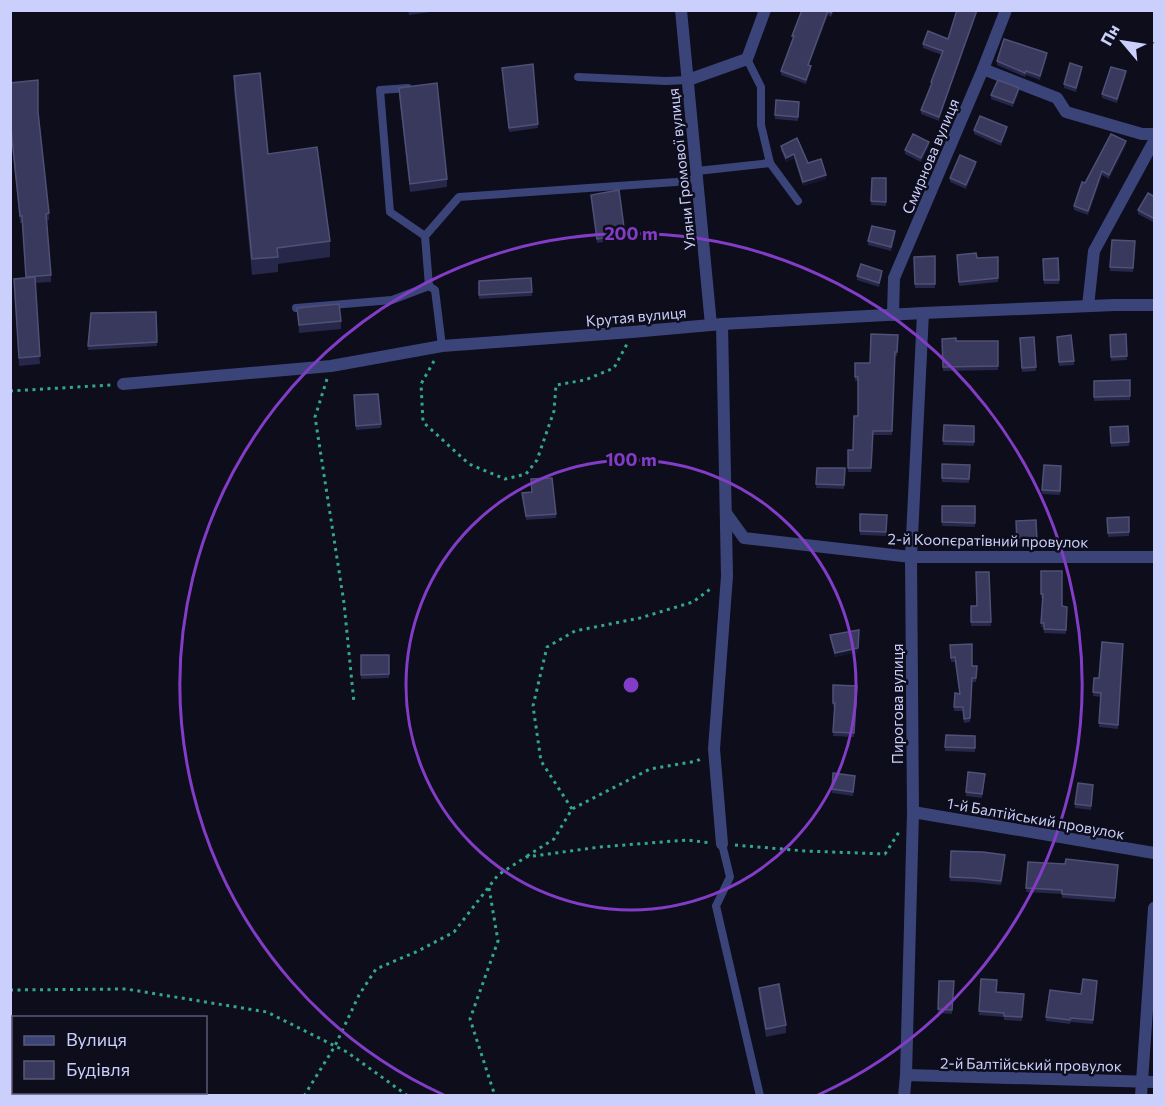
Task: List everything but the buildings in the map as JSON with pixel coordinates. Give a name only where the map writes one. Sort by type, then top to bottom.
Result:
[{"type":"street","name":"Уляни Громової вулиця","points":[[681,10],[697,175],[716,324],[726,513],[727,576],[714,749],[722,844]]},
{"type":"street","points":[[688,80],[747,59],[765,10]]},
{"type":"street","name":"Смирнова вулиця","points":[[893,315],[894,278],[1006,10]]},
{"type":"street","points":[[983,69],[1057,98],[1066,112],[1142,134],[1155,134]]},
{"type":"street","points":[[1088,306],[1095,251],[1155,141]]},
{"type":"street","name":"Крутая вулиця","points":[[123,384],[331,366],[442,346],[716,324],[1088,306],[1155,306]]},
{"type":"street","name":"Пирогова вулиця","points":[[904,1095],[913,812],[911,557],[923,313]]},
{"type":"street","name":"2-й Коопєратівний провулок","points":[[726,513],[744,538],[911,557],[1155,557]]},
{"type":"street","name":"1-й Балтійський провулок","points":[[913,812],[1155,853]]},
{"type":"street","points":[[1141,1095],[1148,1082],[1155,908]]},
{"type":"street","name":"2-й Балтійський провулок","points":[[906,1075],[1148,1082]]},
{"type":"lane","points":[[747,59],[761,87],[761,125],[770,163],[798,201]]},
{"type":"lane","points":[[578,77],[688,80]]},
{"type":"lane","points":[[415,88],[380,90],[390,212],[425,236]]},
{"type":"lane","points":[[429,286],[425,236],[459,197],[676,182],[697,175],[770,163]]},
{"type":"lane","points":[[296,308],[392,300],[429,286]]},
{"type":"lane","points":[[429,286],[435,290],[442,346]]},
{"type":"lane","points":[[722,844],[730,877],[716,906],[760,1095]]},
{"type":"path","points":[[442,346],[421,384],[423,422],[469,464],[505,479],[526,474],[537,460],[554,411],[556,385],[585,380],[614,368],[632,332]]},
{"type":"path","points":[[331,366],[315,417],[344,603],[354,703]]},
{"type":"path","points":[[10,390],[123,384]]},
{"type":"path","points":[[572,809],[541,761],[533,706],[547,647],[575,631],[640,618],[693,602],[727,576]]},
{"type":"path","points":[[304,1095],[335,1046],[359,995],[376,969],[454,932],[498,875],[554,839],[572,809],[650,769],[697,761],[714,749]]},
{"type":"path","points":[[526,856],[687,840],[805,851],[885,854],[913,812]]},
{"type":"path","points":[[489,886],[498,941],[470,1019],[495,1095]]},
{"type":"path","points":[[10,990],[126,989],[267,1012],[347,1052],[408,1095]]},
{"type":"green space","points":[[10,1025],[12,1026],[12,1094],[93,1095],[11,1095]]}]
